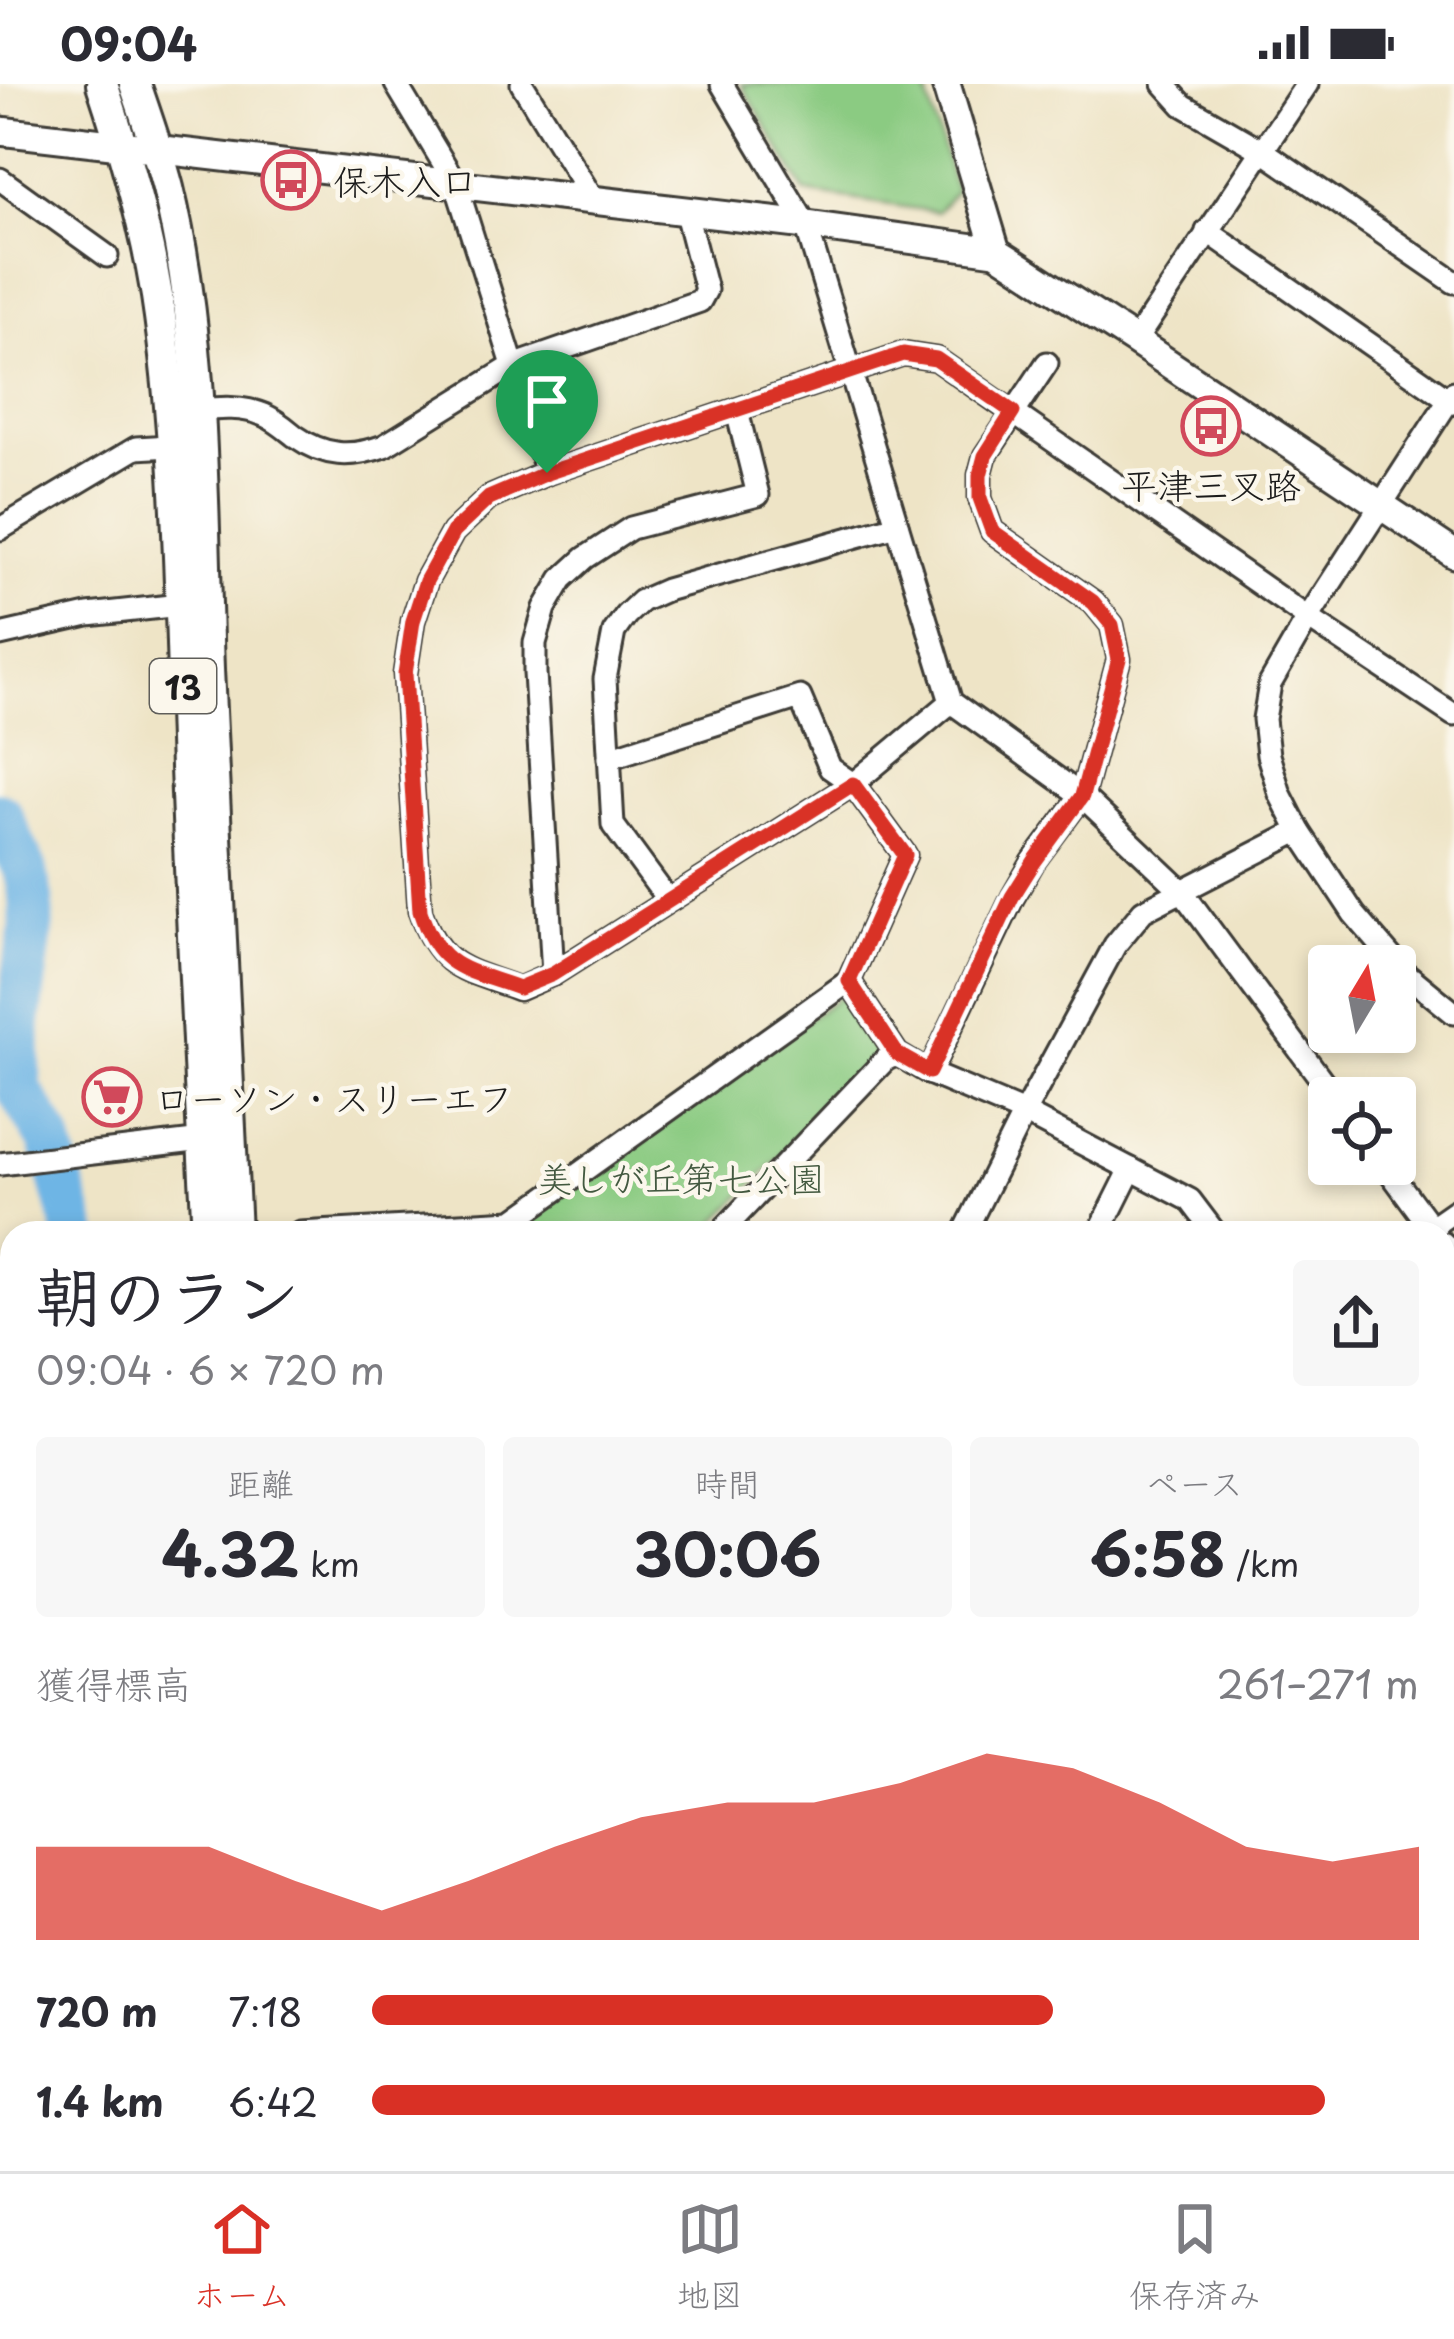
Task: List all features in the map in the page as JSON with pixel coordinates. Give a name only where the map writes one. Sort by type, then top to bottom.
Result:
[{"type":"main road","name":"13","points":[[102,84],[142,217],[166,358],[207,1221]]},
{"type":"main road","name":"13","points":[[135,84],[158,148],[183,265],[195,356],[234,1221]]},
{"type":"street","points":[[395,84],[456,184],[547,473]]},
{"type":"street","points":[[522,84],[594,201]]},
{"type":"street","points":[[722,84],[806,226],[951,702],[1082,796],[1181,890],[1319,1077]]},
{"type":"street","points":[[946,84],[996,251]]},
{"type":"street","points":[[1165,84],[1183,105],[1263,151],[1454,282]]},
{"type":"street","points":[[1136,341],[1307,84]]},
{"type":"street","points":[[0,131],[996,251],[1454,554]]},
{"type":"street","points":[[0,178],[106,256]]},
{"type":"street","points":[[198,410],[241,408],[261,413],[315,448],[337,455],[363,454],[384,446],[513,365],[700,302],[706,290],[686,212]]},
{"type":"street","points":[[1208,231],[1452,398],[1308,618],[1270,684],[1264,719],[1280,794],[1299,831],[1379,944],[1404,972],[1454,1012]]},
{"type":"street","points":[[951,702],[853,784],[553,974],[519,988],[452,964],[429,938],[420,911],[405,674],[413,621],[426,581],[453,532],[489,498],[547,473],[903,354],[936,359],[1454,715]]},
{"type":"street","points":[[929,1072],[1012,897],[1082,796],[1119,659],[1112,625],[1093,602],[992,531],[980,498],[985,456],[1047,363]]},
{"type":"street","points":[[553,974],[535,673],[545,608],[562,579],[585,557],[631,528],[758,495],[737,411]]},
{"type":"street","points":[[0,529],[136,448],[171,446]]},
{"type":"street","points":[[668,900],[613,825],[605,679],[614,632],[641,601],[667,590],[897,525]]},
{"type":"street","points":[[0,635],[88,615],[180,605]]},
{"type":"street","points":[[522,1221],[849,981],[905,855],[853,784],[830,768],[800,698],[609,758]]},
{"type":"street","points":[[970,1221],[1115,945],[1143,911],[1299,831]]},
{"type":"street","points":[[849,981],[897,1054],[1024,1113],[1190,1200],[1206,1221]]},
{"type":"street","points":[[731,1221],[885,1060],[897,1054]]},
{"type":"street","points":[[0,1165],[203,1140]]},
{"type":"street","points":[[1106,1221],[1131,1169]]},
{"type":"street","points":[[1400,1185],[1426,1221]]},
{"type":"green space","points":[[741,84],[924,84],[956,191],[937,212],[805,192]]},
{"type":"green space","name":"美しが丘第七公園","points":[[846,992],[886,1050],[717,1221],[524,1221]]},
{"type":"waterway","points":[[0,815],[25,870],[31,901],[18,1026],[19,1089],[50,1140],[73,1221]]},
{"type":"place","name":"保木入口","points":[[291,180]]},
{"type":"place","name":"平津三叉路","points":[[1211,426]]},
{"type":"place","name":"ローソン・スリーエフ","points":[[112,1097]]},
{"type":"route","points":[[903,354],[936,359],[1013,412],[985,456],[980,475],[980,498],[992,531],[1093,602],[1112,625],[1119,659],[1082,796],[1012,897],[929,1072],[897,1054],[849,981],[905,855],[853,784],[553,974],[519,988],[452,964],[429,938],[420,911],[405,674],[413,621],[426,581],[453,532],[489,498],[547,473],[903,354]]}]
